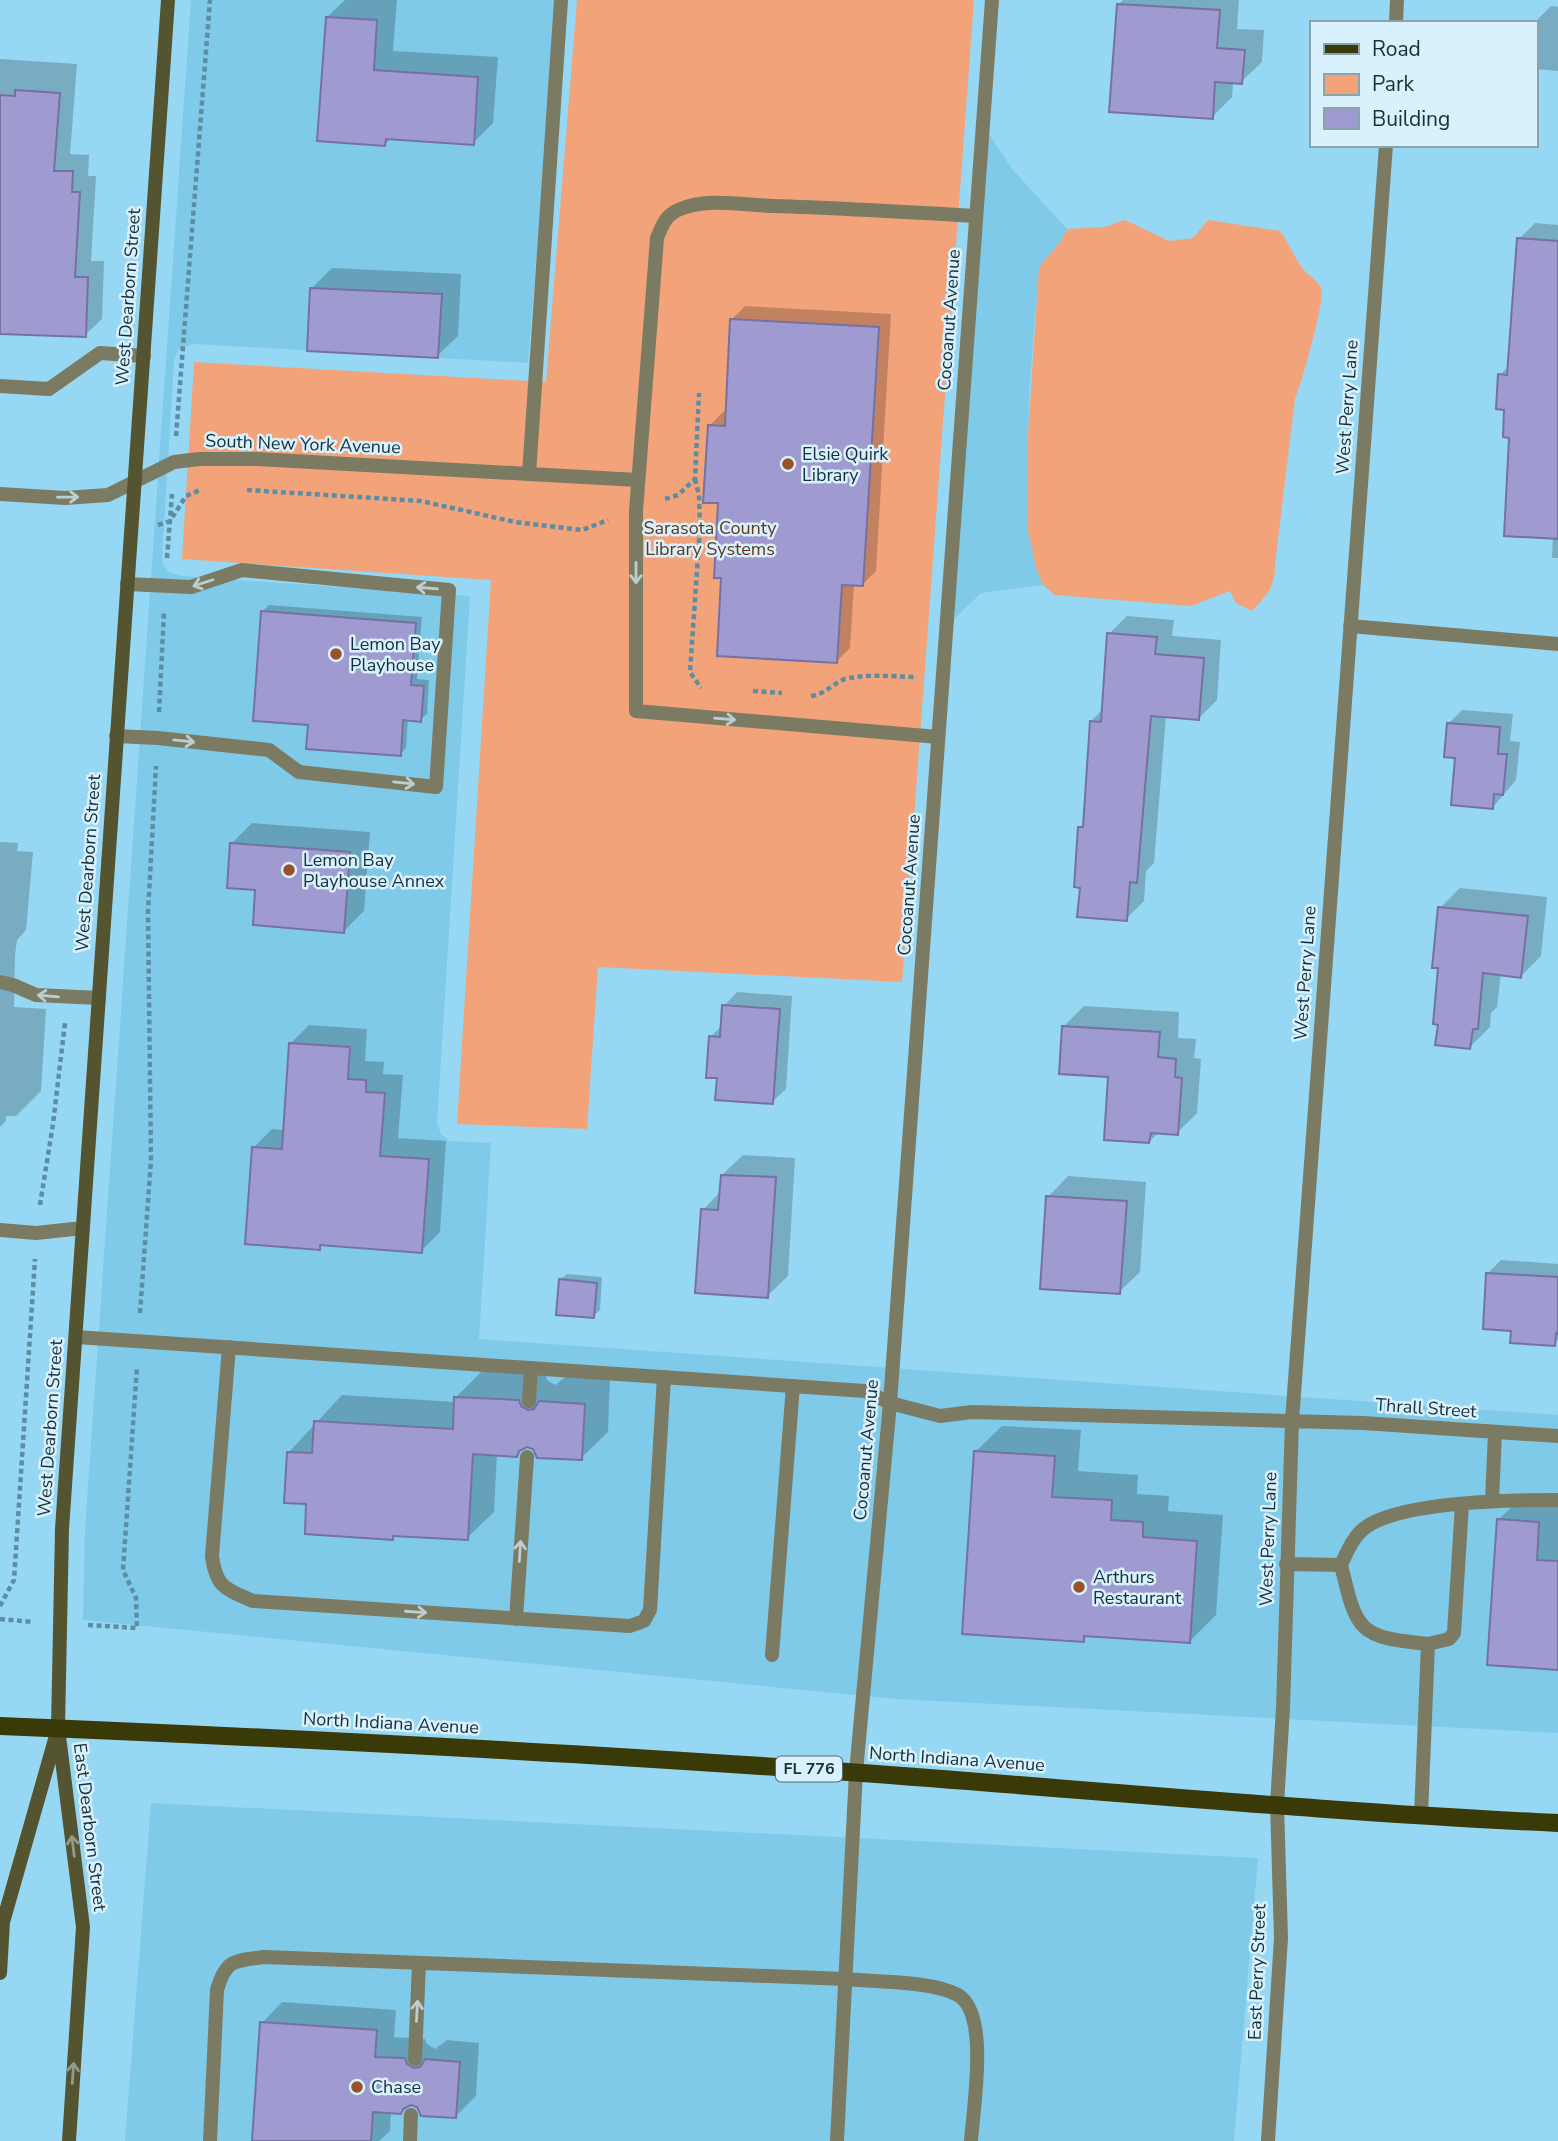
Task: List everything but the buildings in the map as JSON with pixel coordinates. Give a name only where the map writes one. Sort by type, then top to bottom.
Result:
[{"type":"main road","name":"FL 776","points":[[0,1726],[58,1728]]},
{"type":"main road","name":"North Indiana Avenue","points":[[58,1728],[293,1738],[856,1772],[1421,1816],[1558,1823]]},
{"type":"street","name":"West Dearborn Street","points":[[58,1728],[62,1529],[168,0]]},
{"type":"street","points":[[529,474],[561,0]]},
{"type":"street","name":"Cocoanut Avenue","points":[[837,2141],[856,1772],[890,1404],[992,0]]},
{"type":"street","points":[[1396,21],[1397,0]]},
{"type":"street","name":"West Perry Lane","points":[[1277,1804],[1283,1708],[1292,1421],[1386,147]]},
{"type":"street","points":[[938,737],[636,711],[638,480],[657,239],[664,219],[677,210],[695,205],[724,203],[976,216]]},
{"type":"street","points":[[0,386],[49,389],[100,353],[144,356]]},
{"type":"street","name":"South New York Avenue","points":[[0,494],[65,498],[108,495],[174,462],[199,459],[638,480]]},
{"type":"street","points":[[116,736],[269,750],[299,772],[436,787],[449,590],[242,570],[191,587],[127,584]]},
{"type":"street","points":[[1350,626],[1558,644]]},
{"type":"street","points":[[0,982],[36,995],[99,998]]},
{"type":"street","points":[[0,1230],[36,1233],[83,1228]]},
{"type":"street","name":"Thrall Street","points":[[75,1338],[865,1391],[890,1404],[940,1416],[972,1412],[1237,1422],[1292,1421],[1558,1436]]},
{"type":"street","points":[[229,1347],[212,1556],[215,1575],[227,1590],[253,1601],[348,1608],[630,1626],[644,1621],[650,1610],[664,1377]]},
{"type":"street","points":[[529,1401],[531,1368]]},
{"type":"street","points":[[772,1655],[793,1386]]},
{"type":"street","points":[[1492,1500],[1495,1432]]},
{"type":"street","points":[[516,1619],[527,1457]]},
{"type":"street","points":[[1462,1504],[1454,1633],[1449,1639],[1428,1644],[1386,1640],[1364,1628],[1349,1602],[1341,1565],[1360,1532],[1377,1520],[1396,1513],[1462,1504],[1492,1500],[1558,1500]]},
{"type":"street","points":[[1286,1564],[1341,1565]]},
{"type":"street","points":[[1421,1816],[1428,1644]]},
{"type":"street","name":"East Dearborn Street","points":[[0,1973],[3,1922],[58,1728]]},
{"type":"street","name":"East Dearborn Street","points":[[58,1728],[83,1927],[69,2141]]},
{"type":"street","name":"East Perry Street","points":[[1268,2141],[1281,1938],[1277,1804]]},
{"type":"street","points":[[210,2141],[217,1990],[222,1972],[235,1960],[264,1956],[845,1979],[935,1987],[960,1996],[971,2010],[978,2036],[971,2141]]},
{"type":"street","points":[[415,2059],[419,1963]]},
{"type":"street","points":[[410,2141],[411,2115]]},
{"type":"path","points":[[0,1619],[137,1628],[136,1598],[123,1570],[151,1160],[148,913],[165,587],[209,0]]},
{"type":"path","points":[[695,480],[699,495],[700,527],[690,672],[704,692]]},
{"type":"path","points":[[803,697],[830,690],[842,680],[869,676],[942,679]]},
{"type":"path","points":[[747,693],[757,690],[790,694]]},
{"type":"shaded area","points":[[191,0],[557,0],[528,363],[195,344],[183,347],[178,350],[174,361],[162,558],[169,572],[181,576],[470,596],[437,1123],[441,1134],[450,1141],[491,1143],[479,1339],[1558,1415],[1558,1733],[897,1699],[83,1620],[85,1530]]},
{"type":"shaded area","points":[[984,126],[1012,169],[1067,229],[1061,241],[1039,268],[1030,381],[1027,525],[1036,568],[1043,585],[981,593],[948,625]]},
{"type":"shaded area","points":[[151,1803],[1258,1858],[1234,2141],[125,2141]]},
{"type":"green space","name":"Sarasota County Library Systems","points":[[577,0],[974,0],[902,982],[598,967],[587,1129],[457,1124],[491,580],[182,559],[194,362],[546,382]]},
{"type":"green space","points":[[1125,220],[1169,241],[1193,238],[1208,220],[1280,231],[1303,269],[1321,288],[1317,324],[1295,399],[1274,579],[1266,595],[1252,611],[1236,603],[1230,591],[1191,606],[1055,595],[1043,585],[1036,568],[1027,526],[1027,448],[1039,267],[1061,241],[1067,229],[1104,227]]},
{"type":"place","name":"Elsie Quirk Library","points":[[788,464]]},
{"type":"place","name":"Lemon Bay Playhouse","points":[[336,654]]},
{"type":"place","name":"Lemon Bay Playhouse Annex","points":[[289,870]]},
{"type":"place","name":"Arthurs Restaurant","points":[[1079,1587]]},
{"type":"place","name":"Chase","points":[[357,2087]]}]
